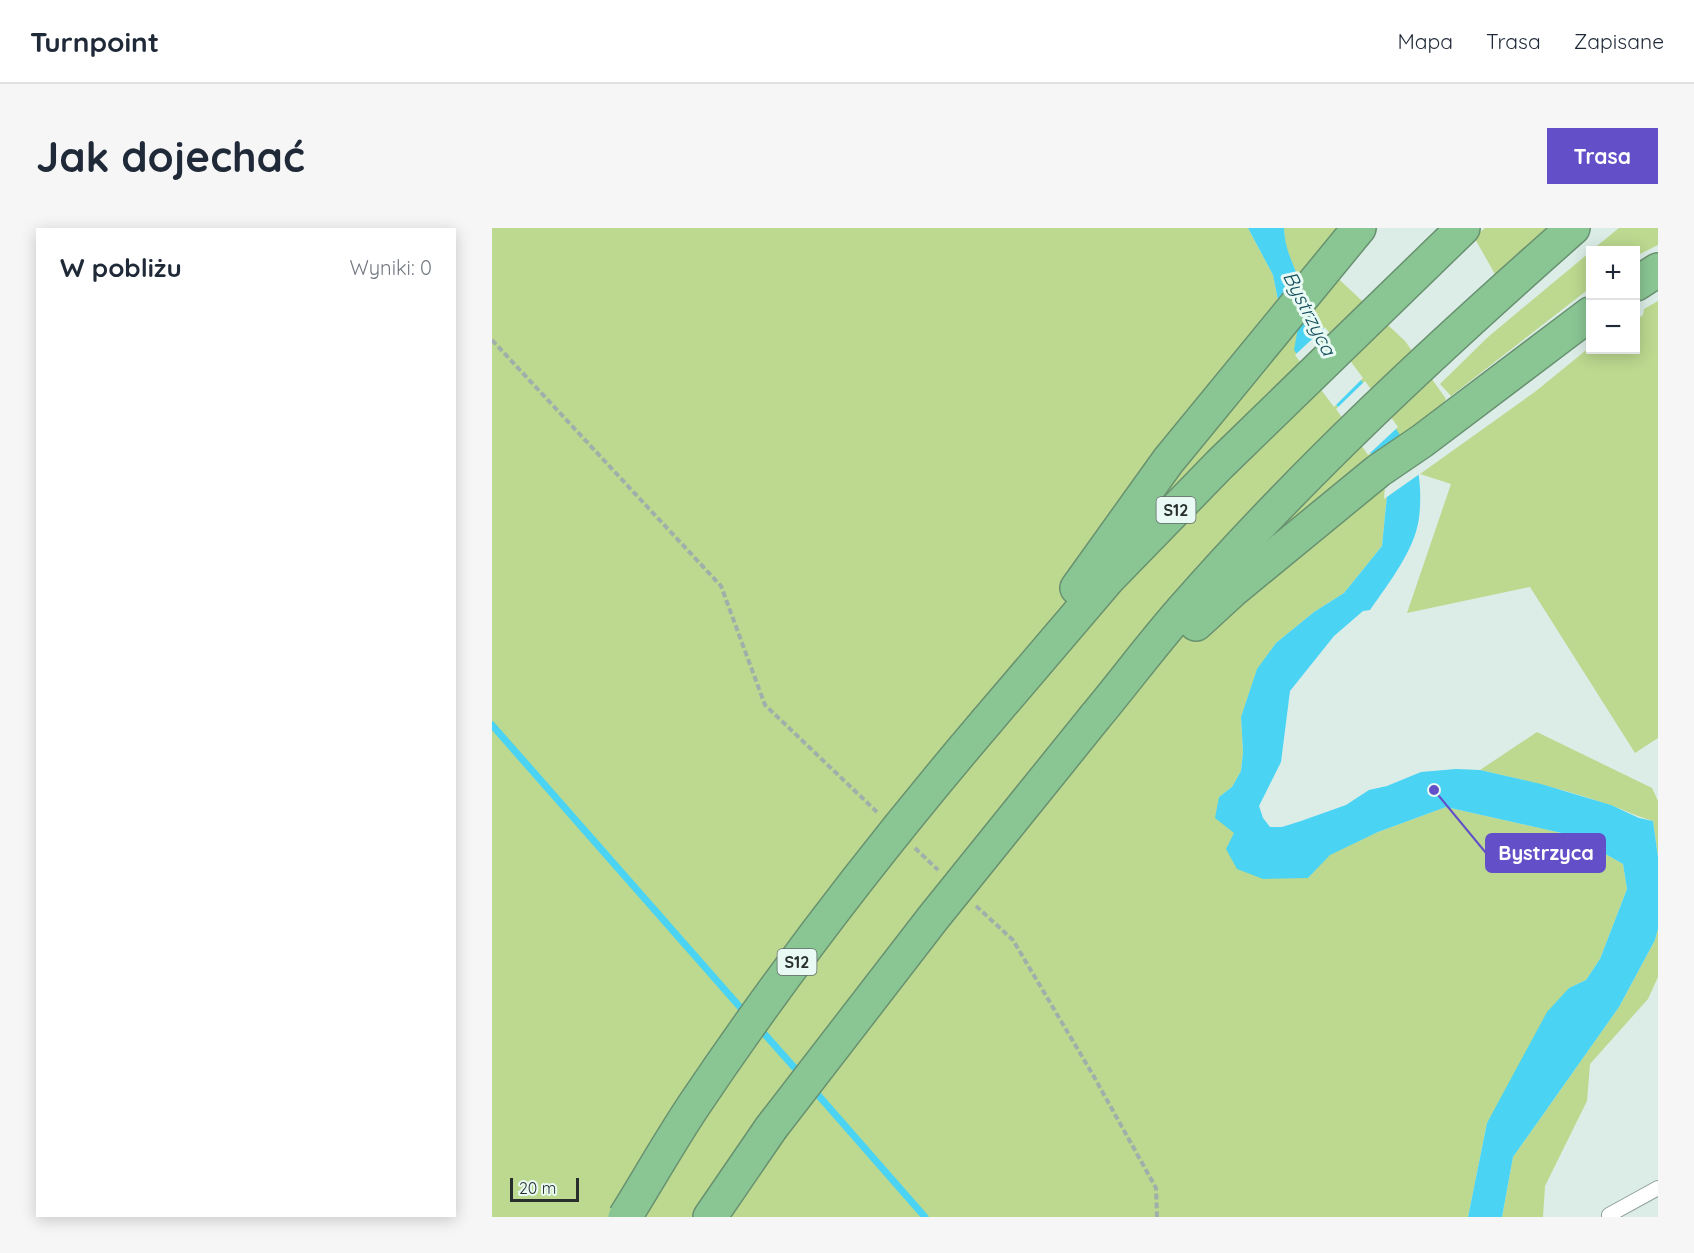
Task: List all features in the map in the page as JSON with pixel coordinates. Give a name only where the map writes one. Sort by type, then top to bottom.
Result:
[{"type":"highway","points":[[987,721],[1063,607],[1168,461],[1359,228]]},
{"type":"highway","name":"S12","points":[[625,1217],[694,1106],[762,1009],[855,883],[930,788],[1108,579],[1220,464],[1463,228]]},
{"type":"highway","points":[[710,1217],[771,1128],[933,918],[1184,608],[1347,437],[1422,365],[1573,228]]},
{"type":"highway","points":[[1640,281],[1658,270]]},
{"type":"highway","points":[[1095,717],[1233,590],[1378,471],[1457,415],[1586,317]]},
{"type":"lane","points":[[1609,1215],[1658,1188]]},
{"type":"path","points":[[492,340],[721,586],[765,705],[885,819]]},
{"type":"path","points":[[910,843],[944,876]]},
{"type":"path","points":[[970,900],[1013,940],[1156,1188],[1157,1217]]},
{"type":"green space","points":[[492,228],[1248,228],[1273,275],[1279,305],[1299,322],[1335,403],[1376,462],[1388,485],[1382,546],[1344,593],[1314,612],[1276,643],[1257,670],[1241,717],[1243,752],[1241,771],[1232,787],[1219,797],[1308,878],[1329,855],[1378,832],[1446,807],[1566,834],[1623,864],[1627,889],[1600,959],[1586,980],[1569,988],[1487,1123],[1468,1217],[492,1217]]},
{"type":"green space","points":[[1284,228],[1337,228],[1314,256],[1405,341],[1446,399],[1412,456],[1387,415],[1326,335],[1306,298],[1285,245]]},
{"type":"green space","points":[[1485,228],[1552,228],[1496,276],[1474,237]]},
{"type":"green space","points":[[1619,228],[1658,228],[1658,245],[1640,254],[1640,246],[1597,246]]},
{"type":"green space","points":[[1586,255],[1586,291],[1451,396],[1440,384],[1488,337]]},
{"type":"green space","points":[[1658,301],[1658,738],[1635,753],[1530,587],[1407,613],[1451,484],[1420,474],[1536,391],[1586,350],[1586,354],[1640,354],[1640,317],[1644,309]]},
{"type":"green space","points":[[1537,732],[1652,788],[1658,801],[1658,857],[1653,821],[1578,795],[1480,770]]},
{"type":"green space","points":[[1658,929],[1658,977],[1648,999],[1590,1064],[1587,1101],[1545,1186],[1543,1217],[1502,1217],[1513,1157],[1619,1007],[1655,940]]},
{"type":"water","points":[[1248,228],[1284,228],[1289,255],[1308,301],[1331,340],[1411,452],[1418,470],[1420,491],[1420,512],[1416,530],[1392,578],[1370,610],[1363,611],[1334,636],[1290,691],[1281,762],[1259,806],[1263,818],[1270,827],[1282,827],[1346,805],[1369,790],[1387,786],[1421,772],[1456,769],[1480,770],[1541,784],[1611,805],[1639,818],[1653,821],[1658,857],[1658,929],[1655,940],[1619,1007],[1513,1157],[1502,1217],[1468,1217],[1487,1123],[1547,1012],[1569,988],[1586,980],[1600,959],[1627,889],[1623,864],[1566,834],[1446,807],[1378,832],[1330,855],[1308,878],[1263,879],[1237,869],[1226,849],[1234,833],[1215,818],[1219,797],[1232,787],[1241,771],[1243,752],[1241,717],[1257,669],[1276,643],[1314,612],[1344,593],[1382,546],[1388,485],[1376,461],[1294,350],[1299,322],[1279,305],[1273,275]]},
{"type":"pier","points":[[1325,327],[1363,378],[1334,407],[1295,355]]},
{"type":"pier","points":[[1365,381],[1398,427],[1368,455],[1336,409]]},
{"type":"pier","points":[[1402,434],[1418,460],[1421,473],[1384,499],[1385,486],[1370,459]]},
{"type":"waterway","points":[[492,725],[747,1015]]},
{"type":"waterway","points":[[759,1028],[801,1075]]},
{"type":"waterway","points":[[812,1088],[925,1217]]},
{"type":"place","name":"Bystrzyca","points":[[1434,790]]}]
